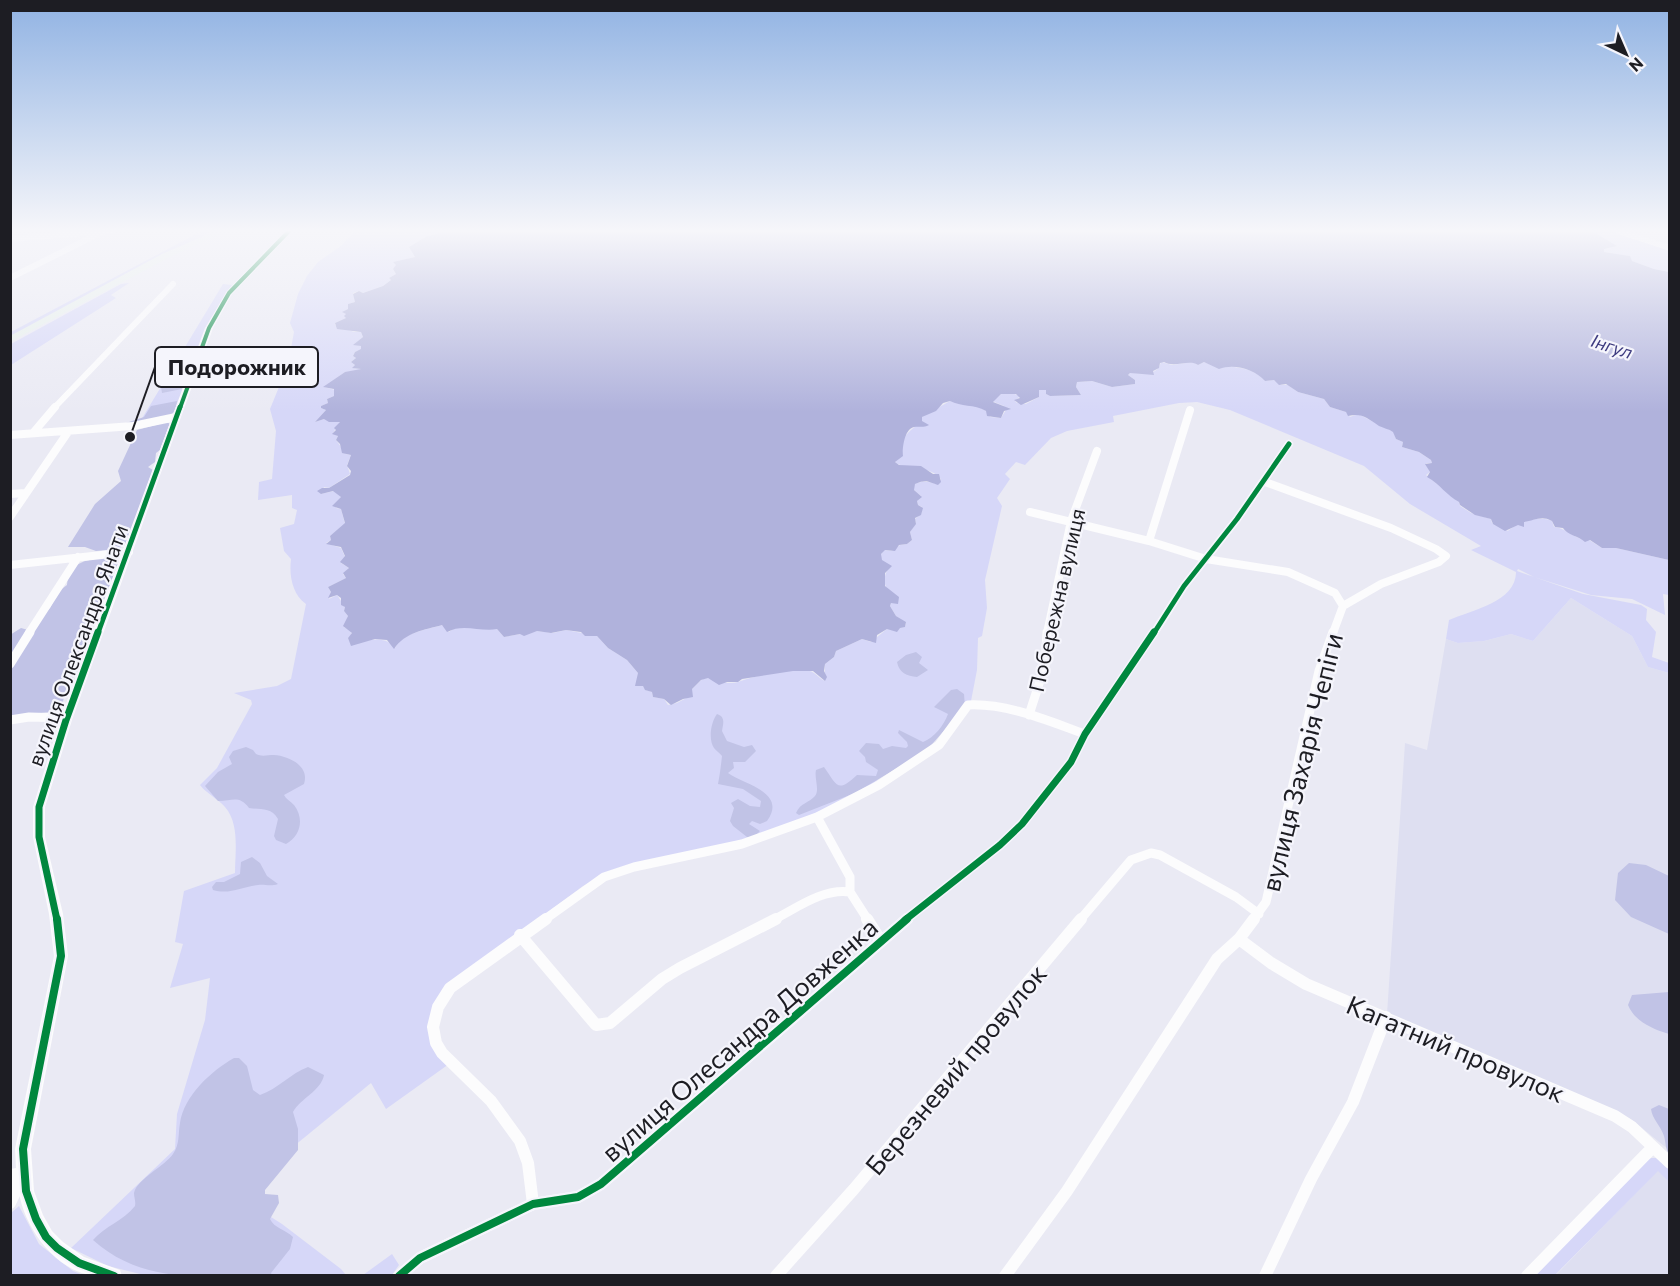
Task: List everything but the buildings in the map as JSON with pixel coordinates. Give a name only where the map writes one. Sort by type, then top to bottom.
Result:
[{"type":"main road","points":[[10,340],[100,291]]},
{"type":"street","points":[[33,434],[77,381],[166,291]]},
{"type":"street","name":"вулиця Олександра Янати","points":[[114,1275],[79,1263],[46,1238],[17,1176],[61,956],[56,914],[39,837],[39,807],[67,718],[209,328],[232,291]]},
{"type":"street","points":[[1149,541],[1190,410]]},
{"type":"street","points":[[10,435],[133,426],[176,417]]},
{"type":"street","points":[[10,517],[68,432]]},
{"type":"street","name":"вулиця Олесандра Довженка","points":[[399,1275],[420,1258],[533,1204],[578,1197],[601,1184],[880,940],[1000,845],[1022,824],[1071,762],[1085,734],[1128,673],[1184,586],[1265,482],[1289,444]]},
{"type":"street","name":"Побережна вулиця","points":[[1029,715],[1045,664],[1046,637],[1071,521],[1097,451]]},
{"type":"street","name":"вулиця Захарія Чепіги","points":[[1005,1275],[1067,1191],[1217,959],[1239,939],[1266,902],[1319,671],[1343,606],[1382,584],[1439,562],[1446,556],[1436,547],[1265,482]]},
{"type":"street","points":[[10,494],[26,493]]},
{"type":"street","points":[[1030,512],[1149,541],[1206,559],[1288,572],[1335,593],[1343,606]]},
{"type":"street","points":[[10,565],[129,552]]},
{"type":"street","points":[[10,664],[78,557]]},
{"type":"street","points":[[533,1204],[527,1156],[520,1140],[476,1085],[437,1046],[433,1032],[434,1014],[438,1002],[450,988],[604,877],[634,867],[742,844],[817,817],[879,785],[927,754],[945,738],[968,705],[977,704],[1029,715],[1085,734]]},
{"type":"street","points":[[10,720],[29,717],[67,718]]},
{"type":"street","points":[[817,817],[850,877],[850,892],[880,940]]},
{"type":"street","name":"Березневий провулок","points":[[776,1275],[854,1189],[1131,860],[1151,853],[1160,855],[1236,897],[1258,914]]},
{"type":"street","points":[[520,936],[596,1025],[601,1026],[610,1023],[662,979],[681,968],[805,903],[836,890],[850,892]]},
{"type":"street","name":"Кагатний провулок","points":[[1239,939],[1271,963],[1306,984],[1615,1116],[1632,1127],[1670,1163]]},
{"type":"street","points":[[1266,1275],[1311,1179],[1353,1102],[1386,1017]]},
{"type":"street","points":[[1527,1275],[1653,1148]]},
{"type":"street","points":[[10,1203],[17,1176]]},
{"type":"shaded area","points":[[89,291],[99,291],[11,337],[11,332]]},
{"type":"shaded area","points":[[108,291],[117,291],[111,295],[116,298],[11,365],[11,344]]},
{"type":"shaded area","points":[[219,291],[228,291],[206,328],[174,414],[138,425]]},
{"type":"shaded area","points":[[299,291],[359,291],[353,293],[355,302],[348,304],[348,309],[343,312],[346,318],[335,325],[354,332],[361,332],[363,337],[355,344],[361,346],[361,350],[355,352],[353,356],[356,358],[351,362],[355,365],[353,368],[361,369],[345,372],[324,387],[335,390],[334,396],[327,399],[328,403],[321,406],[326,410],[315,422],[324,419],[340,422],[333,433],[338,436],[336,440],[346,454],[351,455],[347,465],[350,474],[329,488],[324,487],[321,494],[334,491],[341,497],[336,508],[341,509],[345,524],[330,536],[331,540],[326,543],[341,548],[345,557],[341,563],[349,568],[343,574],[346,578],[328,587],[331,592],[329,599],[337,595],[345,607],[344,611],[348,616],[344,627],[351,631],[352,635],[348,638],[352,644],[381,640],[395,648],[409,635],[442,625],[449,632],[460,627],[497,629],[504,637],[537,631],[553,633],[566,630],[597,636],[608,648],[627,660],[638,673],[637,686],[643,686],[652,692],[653,697],[664,699],[668,705],[692,695],[692,689],[707,678],[734,683],[771,673],[806,670],[825,681],[825,664],[834,657],[836,651],[862,639],[871,642],[887,629],[905,627],[906,623],[896,616],[890,606],[891,603],[898,602],[897,596],[885,585],[888,569],[881,559],[881,554],[884,550],[892,551],[912,540],[910,532],[916,523],[915,519],[921,514],[922,507],[918,505],[917,501],[921,496],[914,490],[914,484],[929,482],[938,484],[941,479],[931,471],[906,467],[895,462],[902,455],[904,439],[922,421],[922,417],[950,401],[977,406],[986,411],[990,417],[1001,418],[1006,410],[1004,406],[992,401],[1001,394],[1009,392],[1020,396],[1015,401],[1026,404],[1039,397],[1039,390],[1046,390],[1046,394],[1050,396],[1081,395],[1076,387],[1077,382],[1092,381],[1112,387],[1135,384],[1135,380],[1128,375],[1130,373],[1152,372],[1159,367],[1161,362],[1172,365],[1193,362],[1198,365],[1204,362],[1252,371],[1265,381],[1274,380],[1298,392],[1324,399],[1330,407],[1346,412],[1350,417],[1358,414],[1394,432],[1396,439],[1403,442],[1402,447],[1419,452],[1431,460],[1432,463],[1426,463],[1430,472],[1426,475],[1459,502],[1460,506],[1471,513],[1491,519],[1492,523],[1508,531],[1529,520],[1547,519],[1552,521],[1554,527],[1580,539],[1589,540],[1602,548],[1616,548],[1669,560],[1669,595],[1663,594],[1665,615],[1632,599],[1591,595],[1536,578],[1583,594],[1641,605],[1647,609],[1646,620],[1656,632],[1652,657],[1669,663],[1669,673],[1648,667],[1632,636],[1571,598],[1533,641],[1511,634],[1484,641],[1458,643],[1446,639],[1449,620],[1501,598],[1509,591],[1516,572],[1471,550],[1481,546],[1410,504],[1364,466],[1230,410],[1197,402],[1179,403],[1113,416],[1114,422],[1067,431],[1051,438],[1025,465],[1016,462],[1005,474],[1010,479],[997,498],[1002,506],[985,580],[987,608],[982,636],[978,638],[977,670],[971,701],[958,718],[859,794],[762,836],[603,875],[583,886],[443,990],[436,1001],[430,1019],[433,1036],[449,1064],[386,1109],[371,1083],[283,1155],[225,1188],[282,1224],[346,1275],[144,1275],[108,1266],[71,1248],[175,1149],[177,1114],[205,1020],[210,978],[170,988],[183,944],[175,942],[184,891],[235,873],[236,839],[230,814],[200,785],[217,768],[252,704],[251,700],[234,693],[277,686],[291,679],[306,604],[297,595],[292,584],[291,559],[284,551],[280,528],[294,524],[297,510],[292,508],[292,495],[258,500],[259,482],[272,479],[276,431],[270,409],[288,365],[294,332],[290,323]]},
{"type":"shaded area","points":[[197,346],[187,375],[182,380],[184,384],[182,389],[162,393],[161,387],[182,351]]},
{"type":"shaded area","points":[[177,401],[176,409],[169,417],[126,423],[144,417],[151,406]]},
{"type":"shaded area","points":[[167,422],[170,424],[160,450],[156,453],[155,462],[148,467],[153,470],[126,545],[117,549],[96,551],[85,547],[68,547],[95,504],[121,481],[118,471],[137,430]]},
{"type":"shaded area","points":[[104,558],[120,561],[100,609],[87,623],[88,639],[77,671],[65,692],[61,711],[11,716],[10,635],[21,628],[28,630],[50,608],[59,591],[67,585],[68,577],[75,567],[84,561]]},
{"type":"shaded area","points":[[1571,598],[1632,636],[1648,667],[1669,673],[1669,1150],[1632,1120],[1387,1014],[1405,743],[1427,750],[1446,639],[1458,643],[1484,641],[1511,634],[1533,641]]},
{"type":"shaded area","points":[[916,652],[922,657],[919,663],[928,670],[917,677],[904,673],[897,662],[906,655]]},
{"type":"shaded area","points":[[957,689],[964,694],[965,707],[926,751],[855,793],[799,815],[796,813],[816,793],[816,770],[824,767],[835,782],[841,786],[857,775],[876,776],[878,770],[866,762],[865,757],[859,751],[866,743],[879,744],[883,749],[892,746],[906,748],[907,742],[898,733],[899,730],[923,742],[935,734],[948,714],[934,707],[951,690]]},
{"type":"shaded area","points":[[717,714],[723,719],[722,731],[727,741],[744,747],[752,745],[756,751],[745,762],[733,762],[734,768],[728,773],[761,790],[772,803],[772,811],[767,821],[760,824],[752,821],[749,824],[760,831],[754,837],[747,837],[733,826],[730,821],[734,808],[731,803],[738,799],[750,806],[760,807],[761,801],[743,789],[718,784],[722,756],[714,748],[711,735]]},
{"type":"shaded area","points":[[246,747],[258,755],[274,755],[292,760],[304,772],[304,784],[284,795],[297,810],[300,822],[295,837],[286,844],[276,840],[274,836],[278,819],[272,812],[249,808],[239,800],[218,801],[205,786],[218,772],[232,764],[229,757],[233,751]]},
{"type":"shaded area","points":[[252,857],[260,863],[267,876],[278,884],[258,885],[230,891],[213,890],[212,887],[216,882],[224,882],[240,874],[241,862]]},
{"type":"shaded area","points":[[1629,863],[1646,865],[1669,876],[1669,934],[1631,917],[1615,900],[1618,873]]},
{"type":"shaded area","points":[[1669,992],[1669,1034],[1640,1020],[1628,1005],[1632,995]]},
{"type":"shaded area","points":[[234,1058],[239,1058],[247,1066],[253,1090],[260,1095],[308,1067],[324,1075],[319,1086],[293,1112],[298,1129],[298,1150],[265,1190],[265,1194],[278,1195],[279,1203],[270,1219],[274,1225],[293,1237],[290,1249],[271,1273],[272,1275],[178,1275],[155,1272],[113,1255],[93,1240],[135,1206],[136,1188],[169,1159],[175,1150],[183,1113],[193,1094],[208,1077]]},
{"type":"shaded area","points":[[1659,1105],[1669,1109],[1669,1154],[1663,1132],[1651,1109]]},
{"type":"shaded area","points":[[1656,1158],[1669,1169],[1669,1182],[1658,1171],[1555,1275],[1533,1276],[1644,1162]]},
{"type":"shaded area","points":[[1658,1170],[1669,1182],[1669,1275],[1555,1276]]},
{"type":"shaded area","points":[[19,1206],[39,1244],[73,1271],[83,1275],[11,1275],[11,1213]]},
{"type":"shaded area","points":[[392,1254],[399,1265],[392,1275],[363,1275]]},
{"type":"water","name":"Інгул","points":[[359,291],[363,293],[369,291],[1669,291],[1669,560],[1616,548],[1602,548],[1590,540],[1585,542],[1563,528],[1555,527],[1552,521],[1544,518],[1524,522],[1524,527],[1518,525],[1505,531],[1493,524],[1491,519],[1475,515],[1460,505],[1427,477],[1430,472],[1425,464],[1432,463],[1431,460],[1419,452],[1402,447],[1403,442],[1396,439],[1393,432],[1368,419],[1357,415],[1348,416],[1346,412],[1330,407],[1324,399],[1298,392],[1286,384],[1279,385],[1274,380],[1265,381],[1256,374],[1238,367],[1219,369],[1204,362],[1198,365],[1164,362],[1153,371],[1154,375],[1130,373],[1128,375],[1135,380],[1135,384],[1112,387],[1092,381],[1077,382],[1076,387],[1081,395],[1050,396],[1046,394],[1046,390],[1039,390],[1039,397],[1021,405],[1014,400],[1020,398],[1016,394],[1001,394],[993,402],[1011,409],[1004,411],[1001,418],[987,416],[986,411],[950,401],[922,417],[922,421],[929,425],[914,427],[908,432],[904,440],[903,456],[895,462],[899,465],[921,466],[933,474],[939,474],[941,482],[938,485],[925,481],[915,484],[914,490],[922,497],[917,501],[918,505],[923,508],[921,515],[915,518],[916,524],[910,532],[912,540],[907,544],[899,545],[895,551],[885,550],[881,554],[882,560],[892,566],[885,573],[885,586],[899,597],[898,604],[891,603],[890,606],[896,616],[906,622],[905,627],[900,628],[897,632],[887,629],[877,635],[876,643],[862,639],[836,651],[834,657],[825,664],[824,671],[827,677],[825,681],[813,671],[793,671],[719,685],[708,678],[701,680],[692,689],[693,697],[671,705],[664,699],[653,697],[652,692],[645,690],[643,686],[635,686],[638,673],[627,660],[608,648],[597,636],[585,636],[581,632],[537,631],[524,636],[520,634],[504,637],[497,629],[459,628],[447,632],[442,625],[410,635],[394,649],[387,640],[375,639],[351,646],[348,638],[352,633],[343,626],[348,616],[344,611],[345,607],[341,605],[341,598],[337,595],[328,598],[331,592],[328,587],[346,578],[343,573],[349,568],[340,562],[345,556],[341,547],[326,544],[331,540],[330,536],[345,523],[341,509],[332,506],[341,497],[333,491],[321,494],[317,491],[329,488],[350,475],[351,471],[347,466],[351,455],[342,453],[340,444],[336,440],[338,436],[332,434],[340,422],[329,422],[324,419],[315,422],[326,410],[321,406],[328,403],[327,399],[334,396],[334,389],[323,387],[345,372],[361,369],[352,368],[355,365],[351,362],[356,358],[353,356],[355,352],[361,349],[361,346],[353,345],[363,337],[361,332],[337,329],[335,323],[346,318],[344,316],[346,314],[342,312],[348,309],[348,304],[355,302],[353,294]]},
{"type":"cycle path","points":[[114,1276],[79,1263],[57,1248],[46,1237],[36,1219],[26,1191],[23,1149],[61,956],[56,914],[39,837],[39,807],[66,720],[209,328],[231,291]]},
{"type":"cycle path","points":[[399,1276],[420,1258],[533,1204],[578,1197],[601,1184],[880,940],[1000,845],[1022,824],[1071,762],[1085,734],[1128,673],[1184,586],[1237,519],[1289,444]]},
{"type":"place","name":"Подорожник","points":[[130,437]]}]
